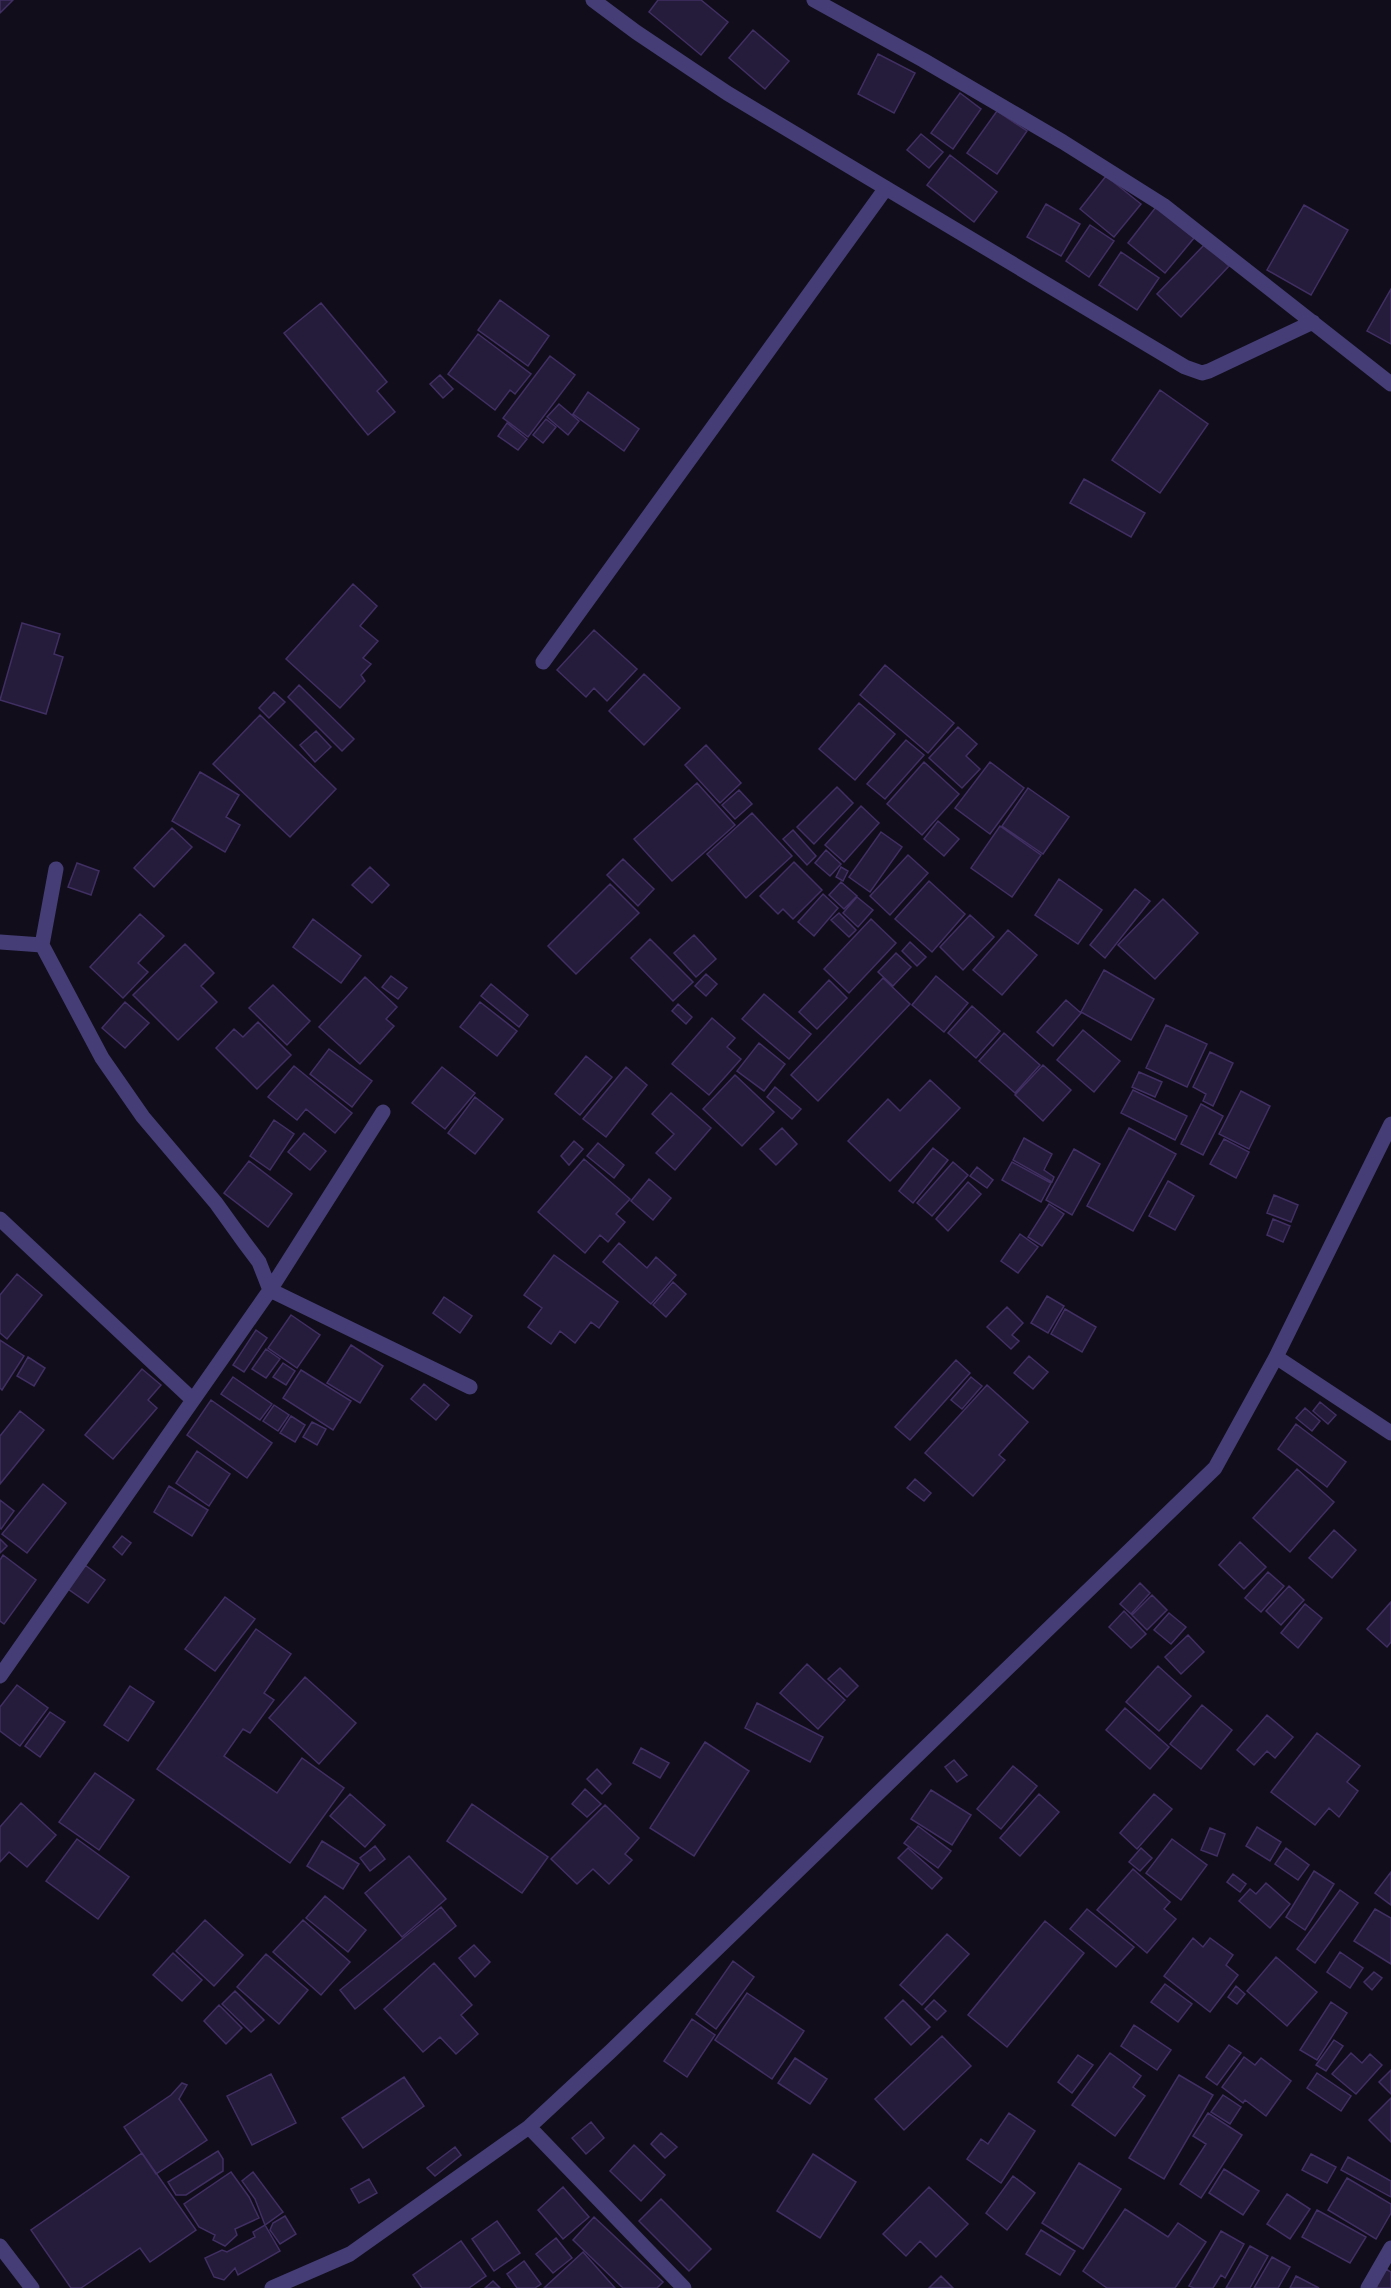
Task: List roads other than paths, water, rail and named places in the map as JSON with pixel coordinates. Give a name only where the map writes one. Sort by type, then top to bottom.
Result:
[{"type":"street","points":[[593,0],[727,93],[1185,367],[1202,373],[1209,371],[1312,322]]},
{"type":"street","points":[[814,0],[993,101],[1163,205],[1391,384]]},
{"type":"street","points":[[543,662],[886,188]]},
{"type":"street","points":[[56,869],[42,945],[102,1058],[143,1117],[216,1203],[259,1262],[270,1290],[470,1387]]},
{"type":"street","points":[[0,942],[42,945]]},
{"type":"street","points":[[0,1676],[270,1290],[383,1112]]},
{"type":"street","points":[[272,2288],[350,2254],[529,2127],[611,2052],[1215,1468],[1276,1357],[1391,1124]]},
{"type":"street","points":[[0,1219],[193,1400]]},
{"type":"street","points":[[1276,1357],[1391,1433]]},
{"type":"street","points":[[529,2127],[684,2288]]},
{"type":"street","points":[[0,2246],[32,2288]]},
{"type":"street","points":[[1368,2288],[1391,2248]]}]
